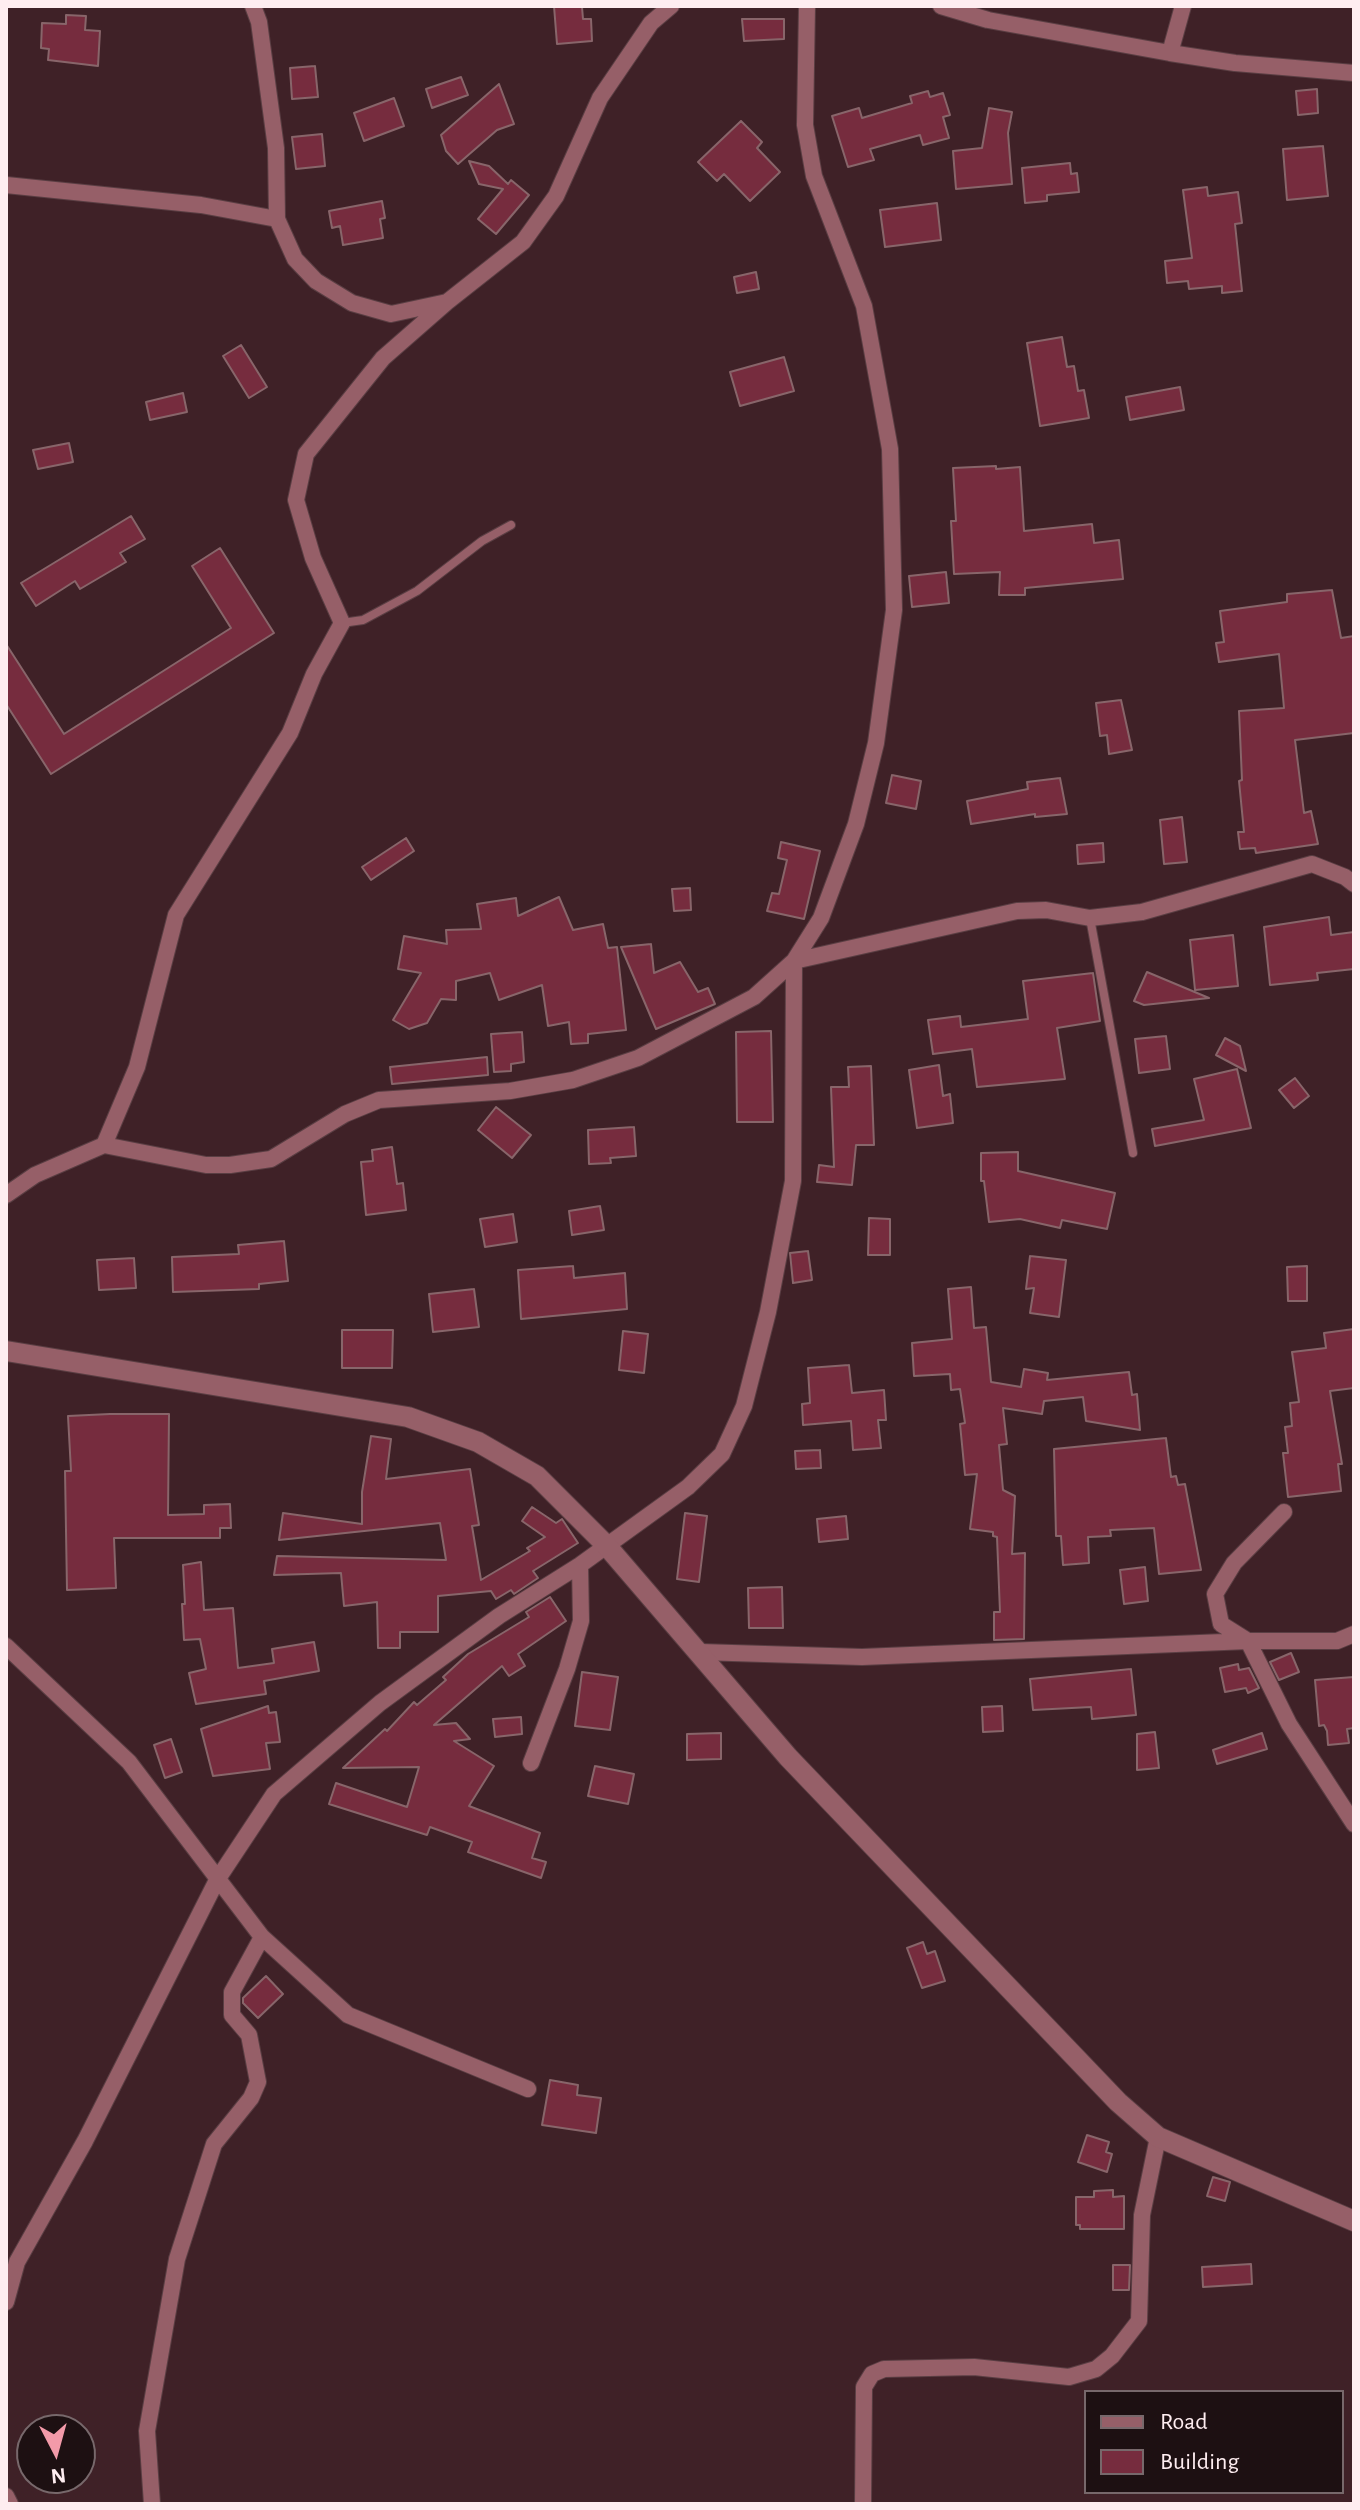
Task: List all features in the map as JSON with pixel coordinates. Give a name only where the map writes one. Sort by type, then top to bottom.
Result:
[{"type":"street","points":[[253,6],[259,22],[276,148],[277,219],[295,259],[316,281],[352,303],[391,314],[447,302]]},
{"type":"street","points":[[104,1145],[137,1067],[176,915],[290,733],[314,674],[342,623],[313,558],[296,500],[306,454],[383,358],[523,242],[556,196],[600,98],[651,23],[671,6]]},
{"type":"street","points":[[6,1195],[35,1175],[104,1145],[206,1165],[230,1165],[271,1159],[345,1114],[379,1100],[510,1091],[573,1080],[638,1058],[754,997],[794,961],[821,918],[856,824],[876,743],[894,610],[890,449],[864,306],[814,176],[805,125],[807,6]]},
{"type":"street","points":[[941,6],[988,20],[1170,53],[1235,63],[1354,73]]},
{"type":"street","points":[[1170,53],[1183,6]]},
{"type":"street","points":[[6,185],[201,205],[277,219]]},
{"type":"street","points":[[794,961],[1017,911],[1046,910],[1090,918],[1142,912],[1312,864],[1345,877],[1354,884]]},
{"type":"street","points":[[6,2302],[12,2267],[85,2141],[217,1880],[274,1794],[380,1703],[499,1616],[580,1565],[688,1487],[722,1454],[744,1406],[768,1312],[793,1181],[794,961]]},
{"type":"street","points":[[6,1351],[408,1417],[478,1442],[537,1476],[606,1545],[788,1757],[1118,2102],[1158,2137],[1354,2221]]},
{"type":"street","points":[[1284,1512],[1234,1563],[1215,1594],[1221,1624],[1248,1641],[1289,1724],[1354,1824]]},
{"type":"street","points":[[531,1763],[567,1669],[581,1621],[580,1565]]},
{"type":"street","points":[[700,1652],[862,1657],[1248,1641],[1337,1641],[1354,1634]]},
{"type":"street","points":[[6,1646],[129,1762],[262,1937],[348,2015],[528,2089]]},
{"type":"street","points":[[152,2504],[147,2431],[177,2259],[214,2144],[251,2098],[258,2082],[249,2035],[232,2015],[232,1992],[262,1937]]},
{"type":"street","points":[[863,2504],[864,2387],[872,2374],[884,2369],[974,2367],[1069,2377],[1096,2369],[1112,2356],[1139,2321],[1142,2215],[1158,2137]]},
{"type":"street","points":[[6,2496],[10,2504]]},
{"type":"lane","points":[[342,623],[363,620],[417,591],[482,541],[511,525]]},
{"type":"lane","points":[[1090,918],[1133,1153]]},
{"type":"building","points":[[554,6],[582,7],[583,19],[591,19],[592,41],[557,44]]},
{"type":"building","points":[[66,15],[86,16],[85,30],[100,31],[98,66],[48,60],[49,49],[41,48],[42,23],[66,24]]},
{"type":"building","points":[[742,19],[784,19],[784,39],[744,41]]},
{"type":"building","points":[[315,66],[318,97],[292,99],[290,68]]},
{"type":"building","points":[[461,77],[468,95],[432,108],[426,89]]},
{"type":"building","points":[[499,84],[514,124],[497,130],[458,164],[446,151],[441,135]]},
{"type":"building","points":[[1317,89],[1318,113],[1298,115],[1296,91]]},
{"type":"building","points":[[928,91],[930,97],[943,93],[950,115],[943,117],[949,138],[923,145],[920,135],[870,149],[874,160],[848,167],[832,116],[859,108],[862,118],[912,103],[910,96]]},
{"type":"building","points":[[394,98],[404,126],[364,141],[354,113]]},
{"type":"building","points":[[989,108],[1012,112],[1008,133],[1012,184],[956,189],[953,151],[982,148]]},
{"type":"building","points":[[741,121],[762,142],[757,148],[780,172],[750,201],[724,174],[717,181],[698,162]]},
{"type":"building","points":[[322,134],[325,166],[296,169],[292,137]]},
{"type":"building","points":[[1323,146],[1328,196],[1287,200],[1283,149]]},
{"type":"building","points":[[469,161],[489,166],[508,184],[511,180],[529,195],[496,234],[478,219],[503,189],[479,184]]},
{"type":"building","points":[[1070,163],[1071,174],[1077,173],[1079,192],[1047,195],[1047,201],[1025,203],[1022,168]]},
{"type":"building","points":[[1207,187],[1208,196],[1238,192],[1242,223],[1235,224],[1242,291],[1222,293],[1222,286],[1189,289],[1188,281],[1167,283],[1165,261],[1192,258],[1183,190]]},
{"type":"building","points":[[382,201],[385,218],[380,219],[383,238],[343,245],[340,226],[332,228],[329,211]]},
{"type":"building","points":[[937,203],[941,240],[885,247],[880,210]]},
{"type":"building","points":[[756,272],[759,289],[737,293],[734,277]]},
{"type":"building","points":[[1062,337],[1067,367],[1074,366],[1078,391],[1084,390],[1089,418],[1040,426],[1027,343]]},
{"type":"building","points":[[241,345],[267,387],[249,398],[223,356]]},
{"type":"building","points":[[784,357],[794,391],[740,406],[730,372]]},
{"type":"building","points":[[1180,387],[1184,410],[1130,420],[1126,397]]},
{"type":"building","points":[[183,393],[187,412],[150,420],[146,402]]},
{"type":"building","points":[[69,443],[73,462],[38,469],[33,450]]},
{"type":"building","points":[[996,466],[996,469],[1020,467],[1024,531],[1092,524],[1094,543],[1119,540],[1123,579],[1025,588],[1025,595],[999,595],[1000,572],[954,574],[951,521],[956,521],[953,468]]},
{"type":"building","points":[[131,516],[145,539],[120,553],[126,562],[80,589],[75,581],[36,606],[21,583]]},
{"type":"building","points":[[220,548],[274,633],[51,774],[6,704],[6,644],[64,734],[231,628],[192,566]]},
{"type":"building","points":[[946,572],[949,603],[912,607],[909,576]]},
{"type":"building","points":[[1332,590],[1341,638],[1354,636],[1354,733],[1295,740],[1304,813],[1311,811],[1318,844],[1256,853],[1255,848],[1240,849],[1238,832],[1244,832],[1239,781],[1242,780],[1239,711],[1284,708],[1279,654],[1219,662],[1216,643],[1224,642],[1220,611],[1287,602],[1287,594]]},
{"type":"building","points":[[1121,700],[1132,750],[1109,754],[1107,735],[1100,736],[1096,703]]},
{"type":"building","points":[[892,775],[921,781],[916,809],[886,803]]},
{"type":"building","points":[[1060,778],[1067,814],[1035,817],[1035,814],[971,824],[967,801],[1028,789],[1027,782]]},
{"type":"building","points":[[1182,817],[1187,862],[1164,864],[1160,820]]},
{"type":"building","points":[[406,838],[414,851],[371,880],[362,867]]},
{"type":"building","points":[[781,842],[820,851],[804,919],[767,911],[772,893],[779,894],[787,860],[778,858]]},
{"type":"building","points":[[1103,843],[1104,862],[1078,864],[1077,845]]},
{"type":"building","points":[[690,888],[691,910],[674,911],[672,889]]},
{"type":"building","points":[[559,897],[573,930],[603,924],[608,948],[617,947],[626,1030],[588,1034],[588,1043],[571,1044],[569,1022],[548,1026],[542,985],[499,1000],[490,973],[456,981],[456,1000],[441,999],[427,1023],[409,1029],[393,1020],[421,973],[398,969],[404,936],[447,944],[446,930],[481,929],[477,904],[516,898],[518,916]]},
{"type":"building","points":[[1329,917],[1331,935],[1354,932],[1354,969],[1317,973],[1318,980],[1270,985],[1264,927]]},
{"type":"building","points":[[1233,935],[1238,986],[1195,990],[1190,940]]},
{"type":"building","points":[[651,944],[654,973],[680,962],[698,992],[708,988],[715,1004],[656,1029],[621,947]]},
{"type":"building","points":[[1147,972],[1209,998],[1144,1005],[1134,1001]]},
{"type":"building","points":[[1093,973],[1100,1021],[1057,1028],[1065,1079],[977,1087],[972,1049],[933,1054],[928,1020],[960,1016],[961,1027],[1028,1019],[1023,981]]},
{"type":"building","points":[[771,1031],[773,1122],[737,1122],[736,1032]]},
{"type":"building","points":[[522,1032],[524,1062],[511,1064],[511,1071],[494,1072],[491,1034]]},
{"type":"building","points":[[1166,1036],[1170,1069],[1139,1073],[1135,1039]]},
{"type":"building","points":[[1225,1038],[1240,1046],[1246,1071],[1216,1055]]},
{"type":"building","points":[[487,1057],[488,1075],[392,1084],[390,1067]]},
{"type":"building","points":[[939,1065],[943,1096],[950,1094],[953,1123],[917,1128],[909,1070]]},
{"type":"building","points":[[871,1066],[874,1145],[856,1145],[852,1185],[817,1182],[819,1165],[834,1167],[831,1087],[849,1087],[848,1067]]},
{"type":"building","points":[[1237,1069],[1251,1128],[1155,1146],[1152,1129],[1204,1120],[1194,1079]]},
{"type":"building","points":[[1295,1078],[1309,1096],[1294,1108],[1279,1090]]},
{"type":"building","points":[[496,1107],[531,1135],[512,1158],[478,1130]]},
{"type":"building","points":[[634,1127],[636,1156],[610,1158],[611,1163],[589,1164],[588,1130]]},
{"type":"building","points":[[392,1147],[397,1184],[403,1183],[406,1210],[366,1215],[361,1162],[373,1161],[372,1150]]},
{"type":"building","points":[[1018,1152],[1018,1171],[1115,1193],[1107,1229],[1062,1220],[1060,1228],[1020,1219],[989,1222],[984,1181],[981,1181],[981,1153]]},
{"type":"building","points":[[600,1206],[604,1230],[572,1235],[569,1211]]},
{"type":"building","points":[[513,1214],[517,1242],[485,1247],[480,1219]]},
{"type":"building","points":[[869,1218],[890,1219],[890,1255],[868,1255]]},
{"type":"building","points":[[284,1241],[288,1281],[259,1284],[259,1289],[173,1292],[172,1257],[239,1254],[238,1245]]},
{"type":"building","points":[[808,1251],[812,1280],[793,1283],[790,1253]]},
{"type":"building","points":[[1030,1256],[1066,1260],[1059,1317],[1030,1313],[1034,1288],[1026,1289]]},
{"type":"building","points":[[134,1258],[136,1288],[99,1290],[97,1260]]},
{"type":"building","points":[[573,1266],[574,1278],[625,1273],[627,1309],[521,1319],[518,1270]]},
{"type":"building","points":[[1307,1266],[1307,1301],[1288,1301],[1287,1267]]},
{"type":"building","points":[[971,1287],[974,1328],[986,1327],[991,1382],[1021,1387],[1024,1369],[1048,1373],[1047,1380],[1129,1372],[1132,1395],[1137,1394],[1140,1430],[1086,1421],[1083,1397],[1044,1401],[1042,1414],[1003,1408],[1007,1444],[999,1445],[1003,1490],[1015,1496],[1012,1554],[1025,1553],[1024,1639],[994,1640],[994,1612],[1000,1612],[997,1537],[993,1536],[993,1532],[970,1529],[977,1474],[965,1475],[960,1424],[965,1423],[960,1389],[951,1390],[950,1374],[914,1376],[912,1343],[952,1339],[948,1289]]},
{"type":"building","points":[[474,1289],[479,1327],[433,1332],[429,1294]]},
{"type":"building","points":[[1354,1329],[1354,1388],[1330,1391],[1342,1464],[1338,1464],[1341,1491],[1288,1497],[1283,1453],[1288,1453],[1285,1427],[1292,1426],[1290,1403],[1299,1402],[1292,1352],[1326,1348],[1324,1333]]},
{"type":"building","points":[[342,1330],[393,1330],[392,1368],[342,1368]]},
{"type":"building","points":[[623,1331],[648,1334],[644,1373],[619,1370]]},
{"type":"building","points":[[849,1365],[852,1393],[884,1390],[886,1420],[878,1420],[881,1448],[853,1450],[851,1421],[803,1425],[802,1404],[810,1403],[808,1368]]},
{"type":"building","points":[[169,1414],[168,1515],[204,1514],[204,1505],[230,1504],[231,1528],[220,1528],[220,1538],[114,1538],[116,1588],[67,1590],[65,1471],[71,1471],[68,1416]]},
{"type":"building","points":[[371,1436],[391,1439],[386,1479],[470,1469],[479,1525],[472,1526],[481,1580],[530,1551],[527,1548],[545,1537],[522,1521],[532,1507],[556,1523],[562,1519],[578,1543],[533,1571],[538,1578],[514,1594],[511,1590],[496,1599],[491,1591],[438,1596],[438,1632],[400,1632],[400,1648],[378,1648],[377,1602],[344,1606],[341,1573],[274,1575],[277,1556],[446,1560],[440,1523],[279,1540],[283,1513],[362,1524],[362,1492]]},
{"type":"building","points":[[1166,1438],[1171,1477],[1176,1476],[1178,1485],[1185,1484],[1201,1570],[1159,1574],[1154,1528],[1110,1530],[1111,1536],[1088,1537],[1089,1563],[1063,1565],[1061,1536],[1056,1536],[1054,1449]]},
{"type":"building","points":[[820,1450],[821,1468],[796,1469],[795,1451]]},
{"type":"building","points":[[685,1513],[707,1516],[699,1582],[677,1579]]},
{"type":"building","points":[[846,1516],[848,1539],[819,1542],[817,1519]]},
{"type":"building","points":[[201,1562],[204,1610],[233,1608],[238,1668],[274,1663],[272,1649],[314,1642],[319,1671],[264,1681],[266,1694],[196,1704],[189,1673],[206,1669],[200,1639],[184,1640],[183,1565]]},
{"type":"building","points":[[1145,1567],[1148,1601],[1124,1604],[1120,1570]]},
{"type":"building","points":[[782,1587],[783,1628],[749,1628],[748,1588]]},
{"type":"building","points":[[550,1597],[566,1621],[518,1654],[525,1666],[509,1676],[502,1666],[434,1725],[456,1723],[470,1739],[454,1741],[494,1766],[469,1806],[540,1833],[532,1858],[546,1862],[541,1878],[468,1852],[472,1842],[430,1827],[427,1835],[329,1804],[336,1783],[407,1807],[419,1767],[343,1768],[385,1729],[387,1731],[414,1702],[417,1705],[446,1680],[443,1677],[468,1654],[529,1617],[526,1612]]},
{"type":"building","points":[[1291,1653],[1299,1672],[1279,1680],[1270,1662]]},
{"type":"building","points":[[1238,1664],[1239,1670],[1249,1668],[1259,1688],[1248,1693],[1246,1688],[1225,1692],[1220,1668]]},
{"type":"building","points":[[1131,1669],[1136,1715],[1092,1719],[1091,1707],[1033,1710],[1030,1679]]},
{"type":"building","points":[[582,1672],[618,1677],[610,1730],[575,1726]]},
{"type":"building","points":[[1354,1677],[1354,1728],[1347,1729],[1349,1743],[1328,1745],[1327,1731],[1324,1725],[1319,1726],[1315,1680]]},
{"type":"building","points":[[268,1706],[269,1713],[276,1712],[280,1742],[266,1743],[270,1769],[213,1776],[201,1729]]},
{"type":"building","points":[[1002,1706],[1003,1731],[983,1732],[982,1707]]},
{"type":"building","points":[[521,1717],[522,1734],[495,1737],[493,1719]]},
{"type":"building","points":[[1155,1732],[1159,1768],[1137,1770],[1137,1734]]},
{"type":"building","points":[[721,1733],[721,1759],[687,1760],[687,1734]]},
{"type":"building","points":[[1262,1733],[1267,1749],[1217,1764],[1213,1750]]},
{"type":"building","points":[[171,1739],[182,1772],[165,1778],[154,1745]]},
{"type":"building","points":[[595,1766],[634,1774],[628,1804],[588,1796]]},
{"type":"building","points":[[923,1942],[927,1954],[935,1951],[945,1981],[922,1988],[907,1948]]},
{"type":"building","points":[[266,1976],[283,1994],[258,2018],[243,2003],[243,1998]]},
{"type":"building","points":[[550,2080],[578,2085],[577,2095],[601,2098],[596,2133],[542,2125]]},
{"type":"building","points":[[1087,2135],[1109,2142],[1106,2152],[1112,2154],[1107,2172],[1078,2162]]},
{"type":"building","points":[[1213,2177],[1230,2182],[1225,2201],[1207,2196]]},
{"type":"building","points":[[1113,2190],[1113,2197],[1124,2196],[1124,2229],[1080,2229],[1080,2225],[1076,2225],[1076,2197],[1094,2197],[1094,2191]]},
{"type":"building","points":[[1251,2264],[1252,2284],[1203,2287],[1202,2267]]},
{"type":"building","points":[[1113,2265],[1130,2265],[1129,2290],[1113,2290]]}]
